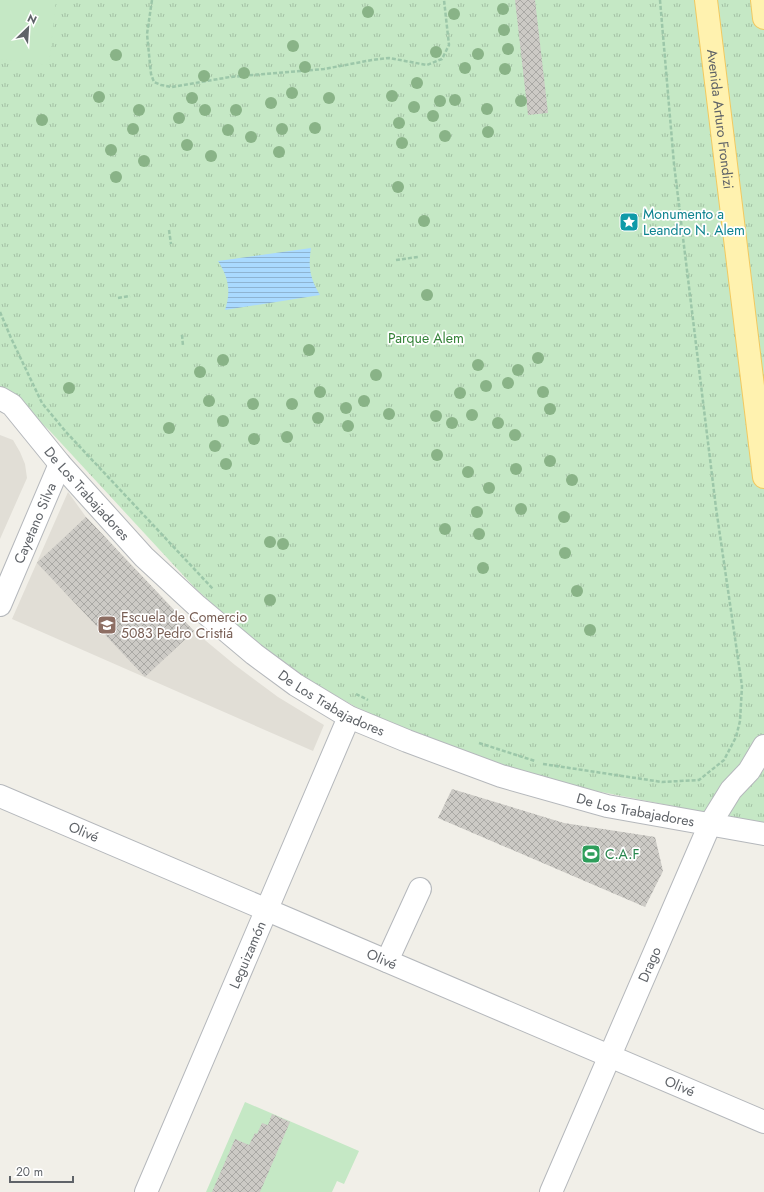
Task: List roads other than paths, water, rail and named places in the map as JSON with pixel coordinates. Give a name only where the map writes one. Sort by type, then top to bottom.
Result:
[{"type":"main road","name":"Avenida Arturo Frondizi","points":[[706,0],[764,477]]},
{"type":"main road","points":[[762,0],[764,18]]},
{"type":"street","name":"De Los Trabajadores","points":[[0,385],[6,401],[60,464],[144,557],[197,606],[254,654],[290,680],[349,717],[407,741],[501,776],[607,806],[764,834]]},
{"type":"street","name":"Cayetano Silva","points":[[0,605],[60,464]]},
{"type":"street","name":"Leguizamón","points":[[146,1192],[349,717]]},
{"type":"street","name":"Drago","points":[[551,1192],[710,824],[730,790],[749,771],[764,746]]},
{"type":"street","name":"Olivé","points":[[0,796],[764,1122]]},
{"type":"street","points":[[387,961],[420,889]]},
{"type":"water","points":[[311,248],[311,273],[320,295],[225,310],[228,297],[228,285],[225,273],[218,261]]},
{"type":"place","name":"Monumento a Leandro N. Alem","points":[[629,222]]},
{"type":"place","name":"Escuela de Comercio 5083 Pedro Cristiá","points":[[107,625]]},
{"type":"place","name":"C.A.F","points":[[591,854]]},
{"type":"park label","name":"Parque Alem","points":[[426,338]]}]
